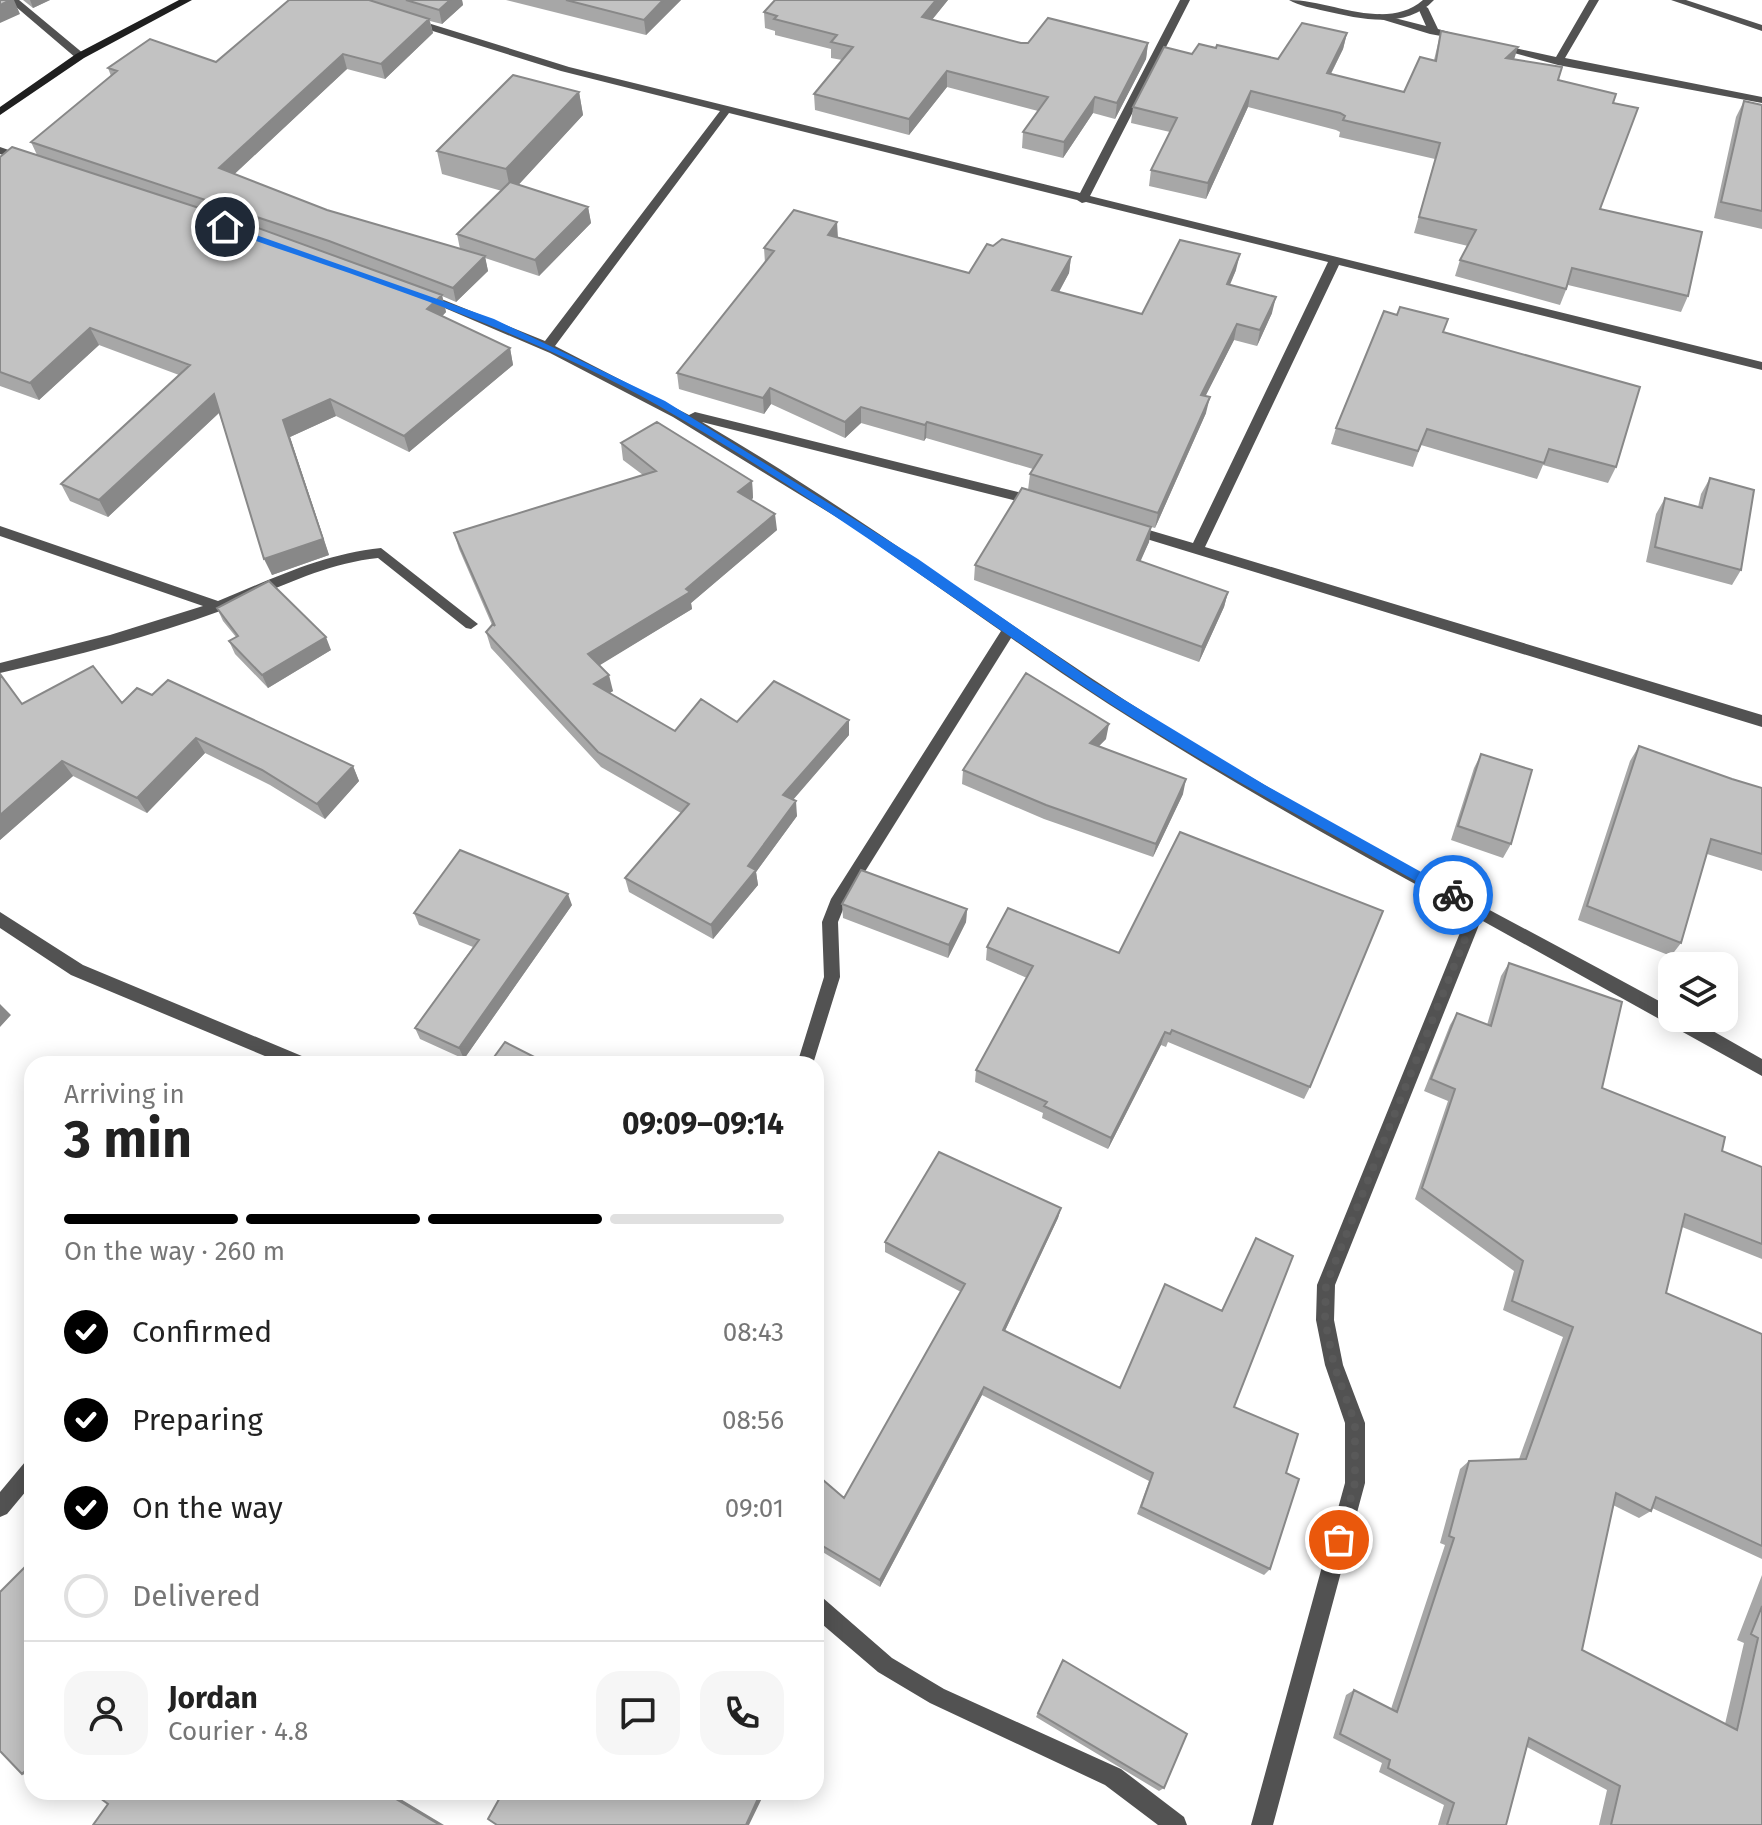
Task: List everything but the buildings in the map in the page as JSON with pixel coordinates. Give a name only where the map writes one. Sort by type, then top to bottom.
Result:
[{"type":"main road","points":[[0,112],[80,56],[187,0]]},
{"type":"street","points":[[13,0],[80,56]]},
{"type":"street","points":[[1082,200],[1185,0]]},
{"type":"street","points":[[1294,0],[1465,39]]},
{"type":"street","points":[[1558,62],[1594,0]]},
{"type":"street","points":[[1676,0],[1701,4],[1762,28]]},
{"type":"street","points":[[1379,17],[1409,14],[1426,4],[1434,32]]},
{"type":"street","points":[[401,18],[565,69],[1082,200],[1762,366]]},
{"type":"street","points":[[1481,43],[1558,62],[1709,86],[1762,100]]},
{"type":"street","points":[[547,347],[726,110]]},
{"type":"street","points":[[0,150],[44,165]]},
{"type":"street","points":[[1197,549],[1334,262]]},
{"type":"street","points":[[407,291],[491,321],[679,413],[914,562],[1089,684],[1261,788],[1658,1008]]},
{"type":"street","points":[[679,413],[784,435],[1051,505]]},
{"type":"street","points":[[1124,527],[1762,721]]},
{"type":"street","points":[[0,531],[218,606]]},
{"type":"street","points":[[0,668],[99,645],[218,606],[348,554],[381,553],[471,624]]},
{"type":"street","points":[[807,1056],[832,977],[830,922],[839,899],[1009,630]]},
{"type":"street","points":[[1262,1825],[1355,1483],[1355,1423],[1334,1365],[1325,1320],[1326,1285],[1477,909]]},
{"type":"street","points":[[0,919],[77,970],[284,1056]]},
{"type":"street","points":[[1700,1032],[1762,1068]]},
{"type":"street","points":[[0,1507],[24,1478]]},
{"type":"street","points":[[824,1612],[885,1665],[937,1696],[1113,1777],[1176,1825]]},
{"type":"way so far","points":[[1339,1540],[1355,1483],[1355,1423],[1334,1365],[1325,1320],[1326,1285],[1477,909],[1453,895]]},
{"type":"route","points":[[225,227],[491,321],[699,423],[914,562],[1089,684],[1261,788],[1453,895]]}]
